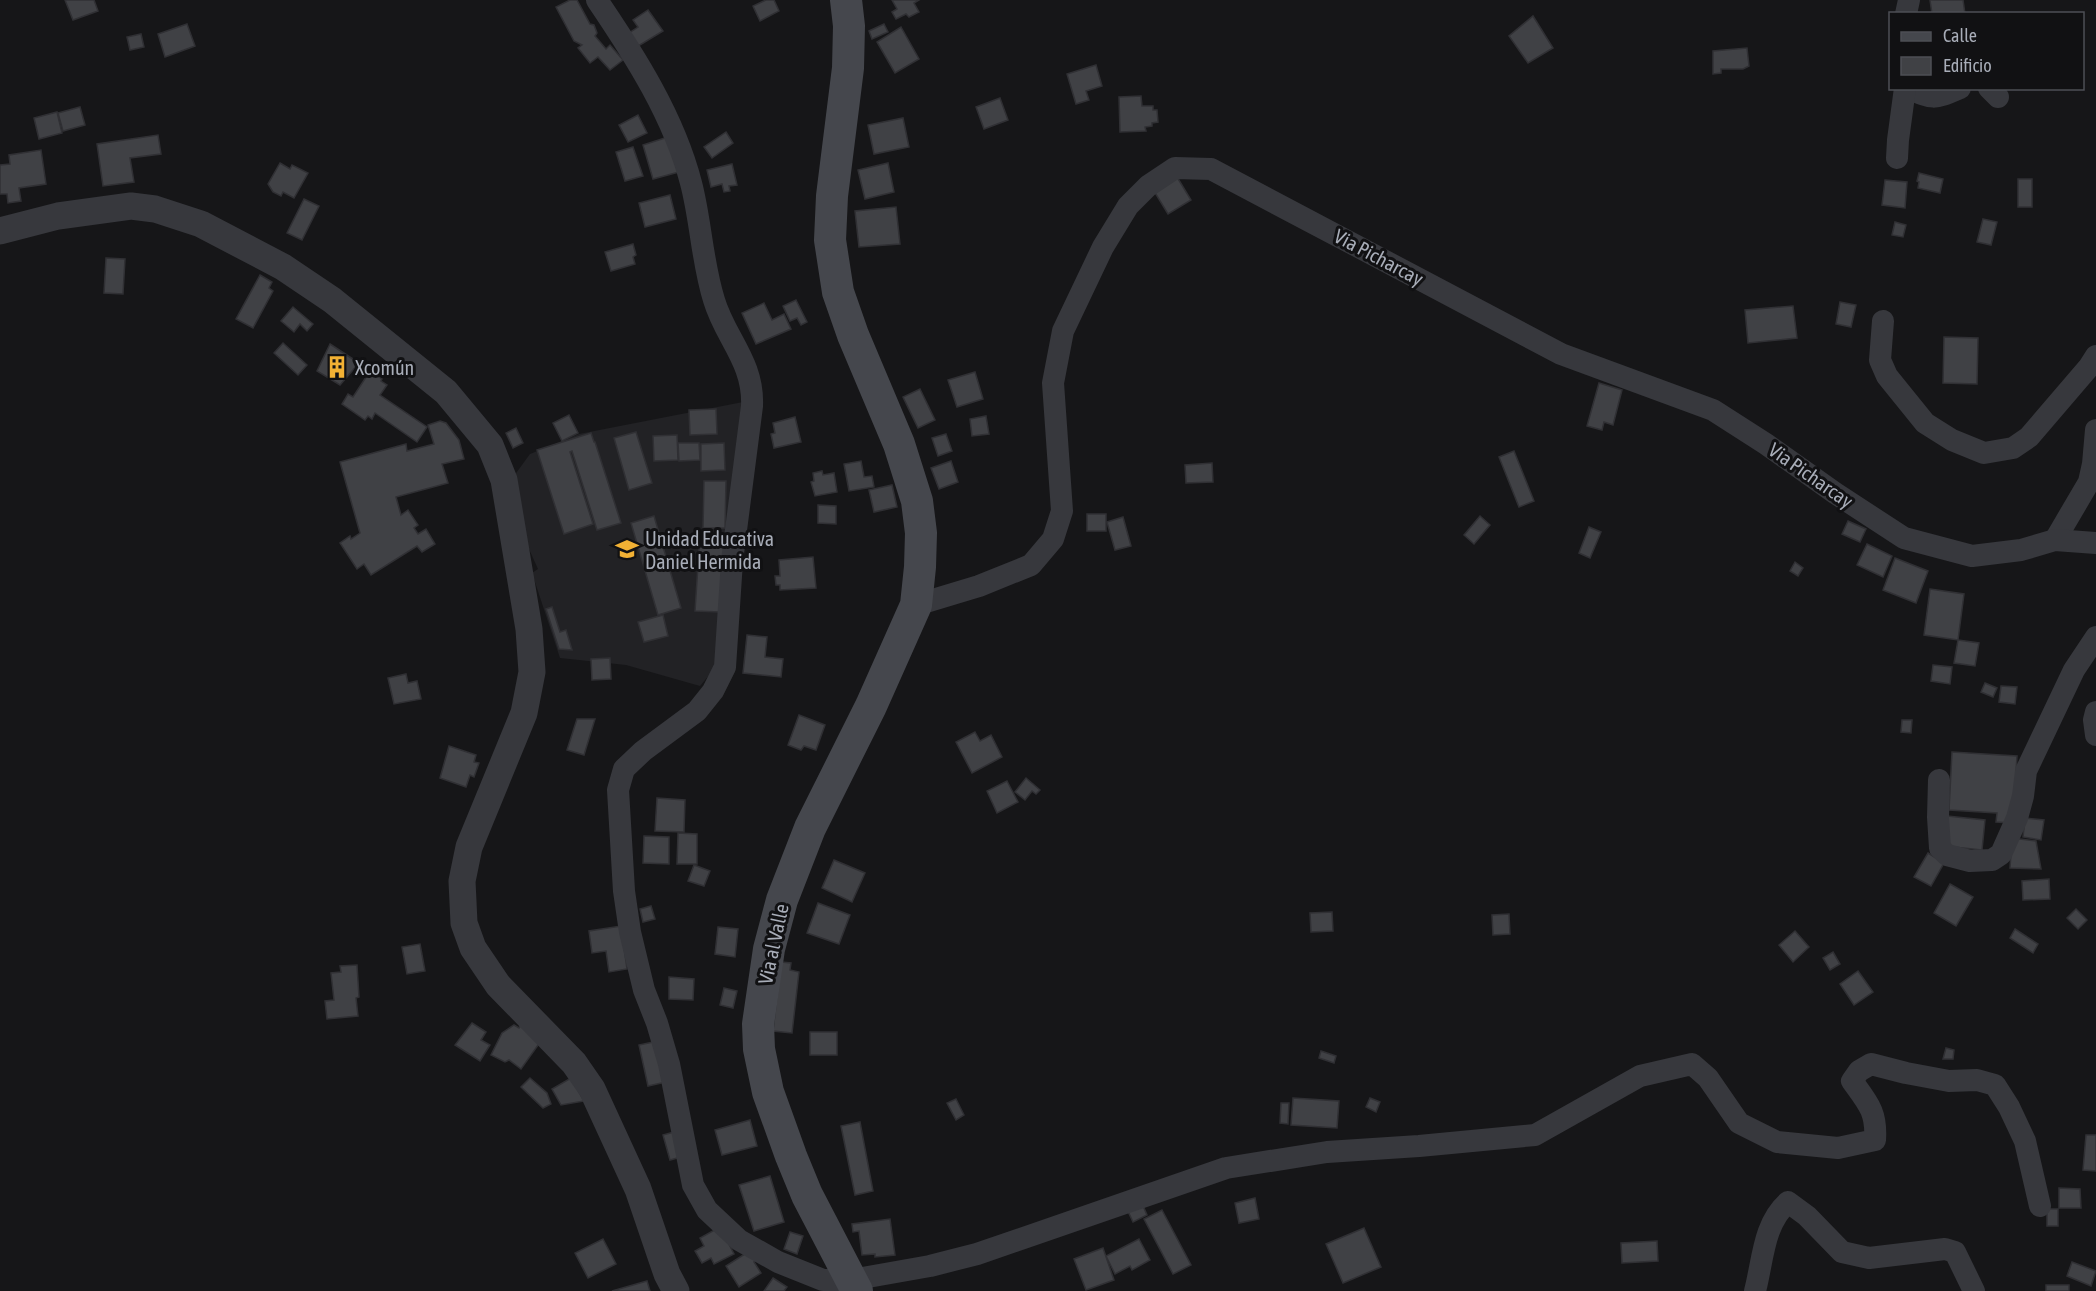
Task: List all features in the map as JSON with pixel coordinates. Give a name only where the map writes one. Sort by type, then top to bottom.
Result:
[{"type":"main road","points":[[846,0],[849,26],[848,68],[832,196],[830,240],[838,292],[853,335],[899,444],[917,501],[921,533],[916,605]]},
{"type":"main road","name":"Via al Valle","points":[[854,1285],[807,1195],[772,1103],[759,1049],[758,1024],[769,949],[782,900],[810,828],[871,706],[916,605]]},
{"type":"street","points":[[597,0],[670,122],[691,183],[714,301],[737,346],[753,389],[732,561],[725,667],[713,691],[697,711],[643,751],[624,769],[618,790],[624,891],[630,932],[644,990],[669,1064],[693,1185],[707,1210],[739,1240],[778,1263],[823,1280],[854,1285],[977,1254],[1226,1168],[1327,1152],[1535,1136],[1640,1076],[1692,1064],[1708,1078],[1739,1123],[1777,1142],[1838,1148],[1875,1140],[1876,1122],[1868,1103],[1852,1081],[1859,1071],[1871,1064],[1906,1074],[1949,1081],[1977,1080],[1995,1085],[2009,1107],[2025,1141],[2040,1206]]},
{"type":"street","points":[[1897,158],[1907,90]]},
{"type":"street","points":[[1912,90],[1937,98],[1955,90]]},
{"type":"street","name":"Via Picharcay","points":[[916,605],[979,586],[1031,566],[1053,539],[1062,511],[1053,383],[1063,331],[1102,247],[1128,206],[1148,186],[1175,168],[1211,169],[1561,354],[1713,410],[1904,538],[1972,556],[2021,550],[2055,540],[2096,543]]},
{"type":"street","points":[[0,231],[58,216],[131,206],[155,209],[201,224],[283,267],[332,300],[446,392],[490,445],[504,480],[529,629],[532,672],[524,714],[469,847],[462,881],[464,923],[473,948],[498,985],[574,1063],[592,1089],[638,1188],[667,1274],[676,1291]]},
{"type":"street","points":[[1883,321],[1880,360],[1887,375],[1925,423],[1952,440],[1984,453],[2013,448],[2029,437],[2096,356]]},
{"type":"street","points":[[2055,540],[2089,482],[2096,430]]},
{"type":"street","points":[[1939,780],[1940,848],[1947,855],[1970,861],[1992,860],[2001,854],[2017,818],[2026,771],[2074,670],[2096,637]]},
{"type":"street","points":[[2096,712],[2094,720],[2096,735]]},
{"type":"street","points":[[1755,1291],[1767,1234],[1780,1209],[1788,1202],[1807,1216],[1842,1252],[1869,1257],[1945,1249],[1955,1252],[1974,1291]]},
{"type":"shaded area","name":"Unidad Educativa Daniel Hermida","points":[[743,402],[715,668],[700,686],[626,665],[560,658],[532,573],[538,569],[524,538],[514,476],[530,454],[579,434]]},
{"type":"building","points":[[65,0],[94,0],[98,11],[73,20]]},
{"type":"building","points":[[570,0],[577,0],[590,24],[594,25],[597,33],[595,36],[606,49],[610,45],[623,60],[610,70],[598,57],[590,63],[578,48],[582,45],[574,41],[556,7]]},
{"type":"building","points":[[766,0],[774,0],[779,11],[760,21],[753,6]]},
{"type":"building","points":[[892,0],[919,0],[914,3],[919,12],[909,17],[906,14],[896,19],[892,12],[897,9]]},
{"type":"building","points":[[1930,0],[1963,0],[1965,12],[1932,12]]},
{"type":"building","points":[[648,10],[663,31],[635,48],[626,35],[638,27],[633,20]]},
{"type":"building","points":[[1533,16],[1553,48],[1528,63],[1509,36]]},
{"type":"building","points":[[187,24],[195,46],[165,57],[158,34]]},
{"type":"building","points":[[884,24],[888,32],[872,39],[869,31]]},
{"type":"building","points":[[901,27],[919,59],[895,73],[877,42]]},
{"type":"building","points":[[141,34],[144,47],[130,50],[127,37]]},
{"type":"building","points":[[1747,48],[1749,66],[1743,69],[1721,69],[1721,73],[1713,74],[1713,51]]},
{"type":"building","points":[[1096,65],[1102,86],[1086,91],[1089,100],[1076,104],[1067,74]]},
{"type":"building","points":[[1141,96],[1142,106],[1153,106],[1153,110],[1157,110],[1158,122],[1145,127],[1146,131],[1120,132],[1119,97]]},
{"type":"building","points":[[1000,98],[1008,120],[984,129],[976,107]]},
{"type":"building","points":[[80,107],[85,125],[63,131],[58,113]]},
{"type":"building","points":[[57,112],[62,133],[39,139],[34,118]]},
{"type":"building","points":[[638,115],[647,133],[628,142],[619,125]]},
{"type":"building","points":[[903,118],[909,147],[874,154],[868,125]]},
{"type":"building","points":[[726,132],[733,143],[712,158],[704,147]]},
{"type":"building","points":[[158,135],[161,154],[130,158],[134,182],[103,186],[97,144]]},
{"type":"building","points":[[668,137],[679,172],[653,179],[643,145]]},
{"type":"building","points":[[633,147],[643,176],[625,181],[616,152]]},
{"type":"building","points":[[41,150],[46,184],[19,188],[21,201],[8,203],[7,194],[0,194],[0,165],[10,164],[9,155]]},
{"type":"building","points":[[280,163],[290,169],[292,165],[308,173],[294,198],[283,192],[281,196],[273,192],[268,184]]},
{"type":"building","points":[[888,163],[894,192],[865,199],[858,170]]},
{"type":"building","points":[[732,164],[737,185],[729,186],[730,191],[724,192],[722,184],[711,187],[707,170]]},
{"type":"building","points":[[1919,173],[1943,179],[1940,193],[1918,188]]},
{"type":"building","points":[[1177,177],[1191,200],[1168,214],[1154,191]]},
{"type":"building","points":[[2018,179],[2032,179],[2032,207],[2018,207]]},
{"type":"building","points":[[1885,180],[1907,182],[1905,208],[1882,205]]},
{"type":"building","points":[[670,195],[676,219],[645,227],[639,203]]},
{"type":"building","points":[[304,199],[319,206],[302,240],[287,233]]},
{"type":"building","points":[[896,207],[900,244],[859,247],[855,211]]},
{"type":"building","points":[[1983,219],[1997,222],[1991,245],[1977,242]]},
{"type":"building","points":[[1895,222],[1906,225],[1903,237],[1892,235]]},
{"type":"building","points":[[633,244],[636,255],[633,257],[635,264],[611,271],[605,252]]},
{"type":"building","points":[[106,258],[125,259],[123,294],[104,293]]},
{"type":"building","points":[[260,275],[272,282],[269,288],[273,291],[253,328],[236,319]]},
{"type":"building","points":[[796,300],[807,322],[801,325],[797,318],[790,321],[783,306]]},
{"type":"building","points":[[1840,302],[1856,305],[1851,327],[1836,324]]},
{"type":"building","points":[[764,303],[772,320],[784,314],[791,329],[756,344],[742,313]]},
{"type":"building","points":[[1793,306],[1797,338],[1748,343],[1745,310]]},
{"type":"building","points":[[293,307],[313,324],[307,331],[300,324],[294,332],[281,321]]},
{"type":"building","points":[[1944,337],[1978,338],[1977,384],[1943,383]]},
{"type":"building","points":[[283,343],[307,365],[298,375],[274,353]]},
{"type":"building","name":"Xcomún","points":[[330,344],[359,363],[340,385],[317,371]]},
{"type":"building","points":[[370,371],[387,385],[380,395],[427,427],[417,442],[375,413],[372,419],[368,416],[365,420],[342,404],[348,394],[353,397]]},
{"type":"building","points":[[975,372],[983,399],[957,407],[948,380]]},
{"type":"building","points":[[1599,383],[1622,390],[1613,425],[1604,422],[1602,430],[1587,426]]},
{"type":"building","points":[[920,389],[935,420],[918,428],[903,397]]},
{"type":"building","points":[[716,409],[717,434],[690,435],[689,410]]},
{"type":"building","points":[[569,415],[578,433],[562,441],[553,423]]},
{"type":"building","points":[[986,416],[989,434],[972,436],[970,419]]},
{"type":"building","points":[[795,417],[801,442],[774,448],[771,434],[775,433],[773,423]]},
{"type":"building","points":[[440,421],[446,423],[459,440],[464,459],[442,464],[448,483],[396,497],[401,515],[408,510],[418,525],[414,528],[418,534],[426,529],[435,544],[422,552],[417,546],[371,575],[364,564],[357,569],[340,543],[360,533],[340,462],[406,444],[407,451],[434,444],[428,425]]},
{"type":"building","points":[[516,428],[523,443],[513,448],[506,433]]},
{"type":"building","points":[[636,432],[652,483],[629,490],[614,438]]},
{"type":"building","points":[[591,433],[621,523],[597,530],[572,451],[570,452],[593,524],[564,534],[537,450]]},
{"type":"building","points":[[946,434],[952,451],[938,456],[932,438]]},
{"type":"building","points":[[677,435],[678,460],[654,461],[653,436]]},
{"type":"building","points":[[678,443],[699,443],[700,460],[679,461]]},
{"type":"building","points":[[724,443],[725,470],[701,471],[701,444]]},
{"type":"building","points":[[1514,451],[1534,501],[1519,507],[1499,457]]},
{"type":"building","points":[[861,461],[864,477],[872,476],[874,487],[849,491],[844,464]]},
{"type":"building","points":[[951,461],[958,482],[939,489],[931,468]]},
{"type":"building","points":[[1212,463],[1213,482],[1186,483],[1185,465]]},
{"type":"building","points":[[822,471],[823,475],[834,473],[837,492],[815,496],[811,482],[814,481],[813,473]]},
{"type":"building","points":[[704,481],[726,481],[725,528],[703,528]]},
{"type":"building","points":[[892,485],[897,507],[874,512],[869,490]]},
{"type":"building","points":[[818,505],[836,506],[836,524],[818,523]]},
{"type":"building","points":[[1087,514],[1106,514],[1106,531],[1087,531]]},
{"type":"building","points":[[654,516],[681,608],[658,615],[631,523]]},
{"type":"building","points":[[1480,516],[1490,525],[1474,544],[1464,535]]},
{"type":"building","points":[[1123,517],[1131,546],[1115,550],[1107,522]]},
{"type":"building","points":[[1848,521],[1866,529],[1860,542],[1842,534]]},
{"type":"building","points":[[1589,527],[1601,532],[1590,558],[1579,553]]},
{"type":"building","points":[[700,534],[726,536],[720,612],[695,611]]},
{"type":"building","points":[[1867,544],[1892,556],[1883,577],[1857,565]]},
{"type":"building","points":[[813,557],[816,588],[780,590],[780,585],[776,585],[775,576],[780,576],[779,560]]},
{"type":"building","points":[[1895,558],[1928,571],[1916,603],[1883,590]]},
{"type":"building","points":[[1795,562],[1803,568],[1798,576],[1790,571]]},
{"type":"building","points":[[1930,589],[1964,594],[1958,640],[1924,635]]},
{"type":"building","points":[[552,607],[560,632],[566,630],[572,650],[559,649],[546,609]]},
{"type":"building","points":[[663,615],[668,636],[644,642],[638,622]]},
{"type":"building","points":[[747,635],[767,637],[765,657],[783,659],[781,677],[743,673]]},
{"type":"building","points":[[1958,640],[1979,643],[1975,666],[1954,663]]},
{"type":"building","points":[[610,658],[611,679],[592,680],[591,659]]},
{"type":"building","points":[[1933,665],[1952,667],[1950,684],[1931,681]]},
{"type":"building","points":[[406,674],[408,683],[417,681],[421,699],[394,704],[388,678]]},
{"type":"building","points":[[1985,683],[1997,688],[1993,697],[1981,692]]},
{"type":"building","points":[[2001,686],[2017,687],[2015,704],[1999,702]]},
{"type":"building","points":[[799,715],[825,725],[816,750],[804,746],[801,750],[788,745]]},
{"type":"building","points":[[577,719],[595,719],[584,755],[567,750]]},
{"type":"building","points":[[1902,720],[1912,720],[1911,733],[1901,732]]},
{"type":"building","points":[[975,732],[980,741],[991,735],[1002,757],[972,773],[956,742]]},
{"type":"building","points":[[449,746],[476,755],[474,762],[479,763],[474,777],[470,775],[466,787],[440,778]]},
{"type":"building","points":[[1952,752],[2017,756],[2013,823],[1996,822],[1997,813],[1949,810]]},
{"type":"building","points":[[1026,778],[1040,790],[1036,794],[1032,791],[1025,800],[1015,792]]},
{"type":"building","points":[[1007,781],[1018,802],[997,813],[987,791]]},
{"type":"building","points":[[657,798],[685,800],[684,832],[655,831]]},
{"type":"building","points":[[1947,816],[1985,820],[1982,850],[1944,846]]},
{"type":"building","points":[[2025,818],[2044,820],[2041,840],[2023,837]]},
{"type":"building","points":[[678,833],[697,834],[697,864],[677,864]]},
{"type":"building","points":[[644,836],[669,837],[669,864],[643,863]]},
{"type":"building","points":[[2012,838],[2036,841],[2041,869],[2010,868]]},
{"type":"building","points":[[1928,853],[1944,863],[1931,886],[1914,877]]},
{"type":"building","points":[[834,860],[865,873],[852,902],[822,888]]},
{"type":"building","points":[[694,865],[710,871],[704,886],[688,881]]},
{"type":"building","points":[[2049,879],[2050,899],[2023,900],[2022,881]]},
{"type":"building","points":[[1950,884],[1973,897],[1956,926],[1934,913]]},
{"type":"building","points":[[818,903],[850,915],[839,944],[807,933]]},
{"type":"building","points":[[651,906],[655,919],[643,922],[640,909]]},
{"type":"building","points":[[2076,909],[2087,920],[2078,929],[2067,918]]},
{"type":"building","points":[[1332,912],[1333,931],[1311,932],[1310,913]]},
{"type":"building","points":[[1509,914],[1510,934],[1493,935],[1492,915]]},
{"type":"building","points":[[621,926],[627,969],[609,972],[606,951],[592,953],[589,931]]},
{"type":"building","points":[[718,927],[738,929],[735,957],[715,954]]},
{"type":"building","points":[[2015,929],[2038,944],[2033,953],[2010,938]]},
{"type":"building","points":[[1795,931],[1809,947],[1793,962],[1779,945]]},
{"type":"building","points":[[420,944],[425,971],[407,974],[402,947]]},
{"type":"building","points":[[1833,952],[1840,964],[1830,970],[1823,958]]},
{"type":"building","points":[[781,962],[791,963],[790,970],[799,972],[792,1033],[773,1031]]},
{"type":"building","points":[[357,965],[358,1016],[327,1019],[325,1001],[334,1000],[331,973],[341,972],[340,966]]},
{"type":"building","points":[[1858,971],[1873,992],[1854,1005],[1840,984]]},
{"type":"building","points":[[669,977],[694,979],[693,1000],[669,999]]},
{"type":"building","points":[[724,988],[737,991],[733,1008],[720,1005]]},
{"type":"building","points":[[472,1023],[486,1032],[481,1040],[490,1045],[480,1061],[455,1045]]},
{"type":"building","points":[[514,1025],[519,1028],[520,1026],[541,1041],[521,1069],[509,1060],[505,1062],[491,1055],[502,1033]]},
{"type":"building","points":[[810,1032],[837,1032],[837,1055],[810,1055]]},
{"type":"building","points":[[658,1041],[666,1082],[648,1086],[639,1045]]},
{"type":"building","points":[[1946,1048],[1954,1050],[1953,1059],[1943,1059]]},
{"type":"building","points":[[1321,1051],[1336,1056],[1334,1063],[1319,1058]]},
{"type":"building","points":[[530,1078],[547,1093],[551,1104],[543,1108],[521,1087]]},
{"type":"building","points":[[571,1078],[584,1101],[561,1105],[552,1089]]},
{"type":"building","points":[[1293,1098],[1339,1101],[1337,1128],[1291,1125]]},
{"type":"building","points":[[1370,1098],[1380,1102],[1376,1112],[1366,1107]]},
{"type":"building","points":[[956,1099],[964,1115],[956,1120],[947,1103]]},
{"type":"building","points":[[1281,1103],[1289,1103],[1288,1124],[1280,1123]]},
{"type":"building","points":[[750,1120],[757,1146],[722,1155],[715,1130]]},
{"type":"building","points":[[860,1122],[873,1191],[855,1195],[841,1126]]},
{"type":"building","points":[[674,1132],[681,1157],[670,1160],[663,1135]]},
{"type":"building","points":[[2086,1135],[2096,1135],[2096,1171],[2083,1170]]},
{"type":"building","points":[[770,1176],[784,1222],[754,1231],[739,1185]]},
{"type":"building","points":[[2059,1188],[2080,1189],[2081,1208],[2059,1208]]},
{"type":"building","points":[[1255,1198],[1259,1219],[1239,1223],[1235,1203]]},
{"type":"building","points":[[1140,1199],[1147,1215],[1133,1222],[1126,1207]]},
{"type":"building","points":[[2047,1209],[2058,1209],[2058,1226],[2047,1226]]},
{"type":"building","points":[[1162,1210],[1191,1265],[1173,1274],[1144,1219]]},
{"type":"building","points":[[890,1219],[895,1255],[875,1257],[875,1254],[862,1255],[859,1231],[853,1232],[852,1224]]},
{"type":"building","points":[[720,1227],[734,1254],[714,1264],[711,1258],[702,1263],[695,1251],[704,1246],[700,1238]]},
{"type":"building","points":[[1364,1228],[1381,1267],[1343,1283],[1326,1244]]},
{"type":"building","points":[[790,1232],[803,1236],[797,1254],[784,1249]]},
{"type":"building","points":[[603,1239],[616,1264],[588,1278],[575,1253]]},
{"type":"building","points":[[1139,1239],[1150,1260],[1132,1270],[1130,1266],[1115,1274],[1106,1256]]},
{"type":"building","points":[[1657,1241],[1658,1261],[1622,1263],[1621,1243]]},
{"type":"building","points":[[1103,1248],[1114,1280],[1086,1290],[1074,1259]]},
{"type":"building","points":[[751,1250],[757,1260],[754,1262],[761,1273],[739,1287],[726,1266]]},
{"type":"building","points":[[2072,1262],[2096,1271],[2091,1286],[2067,1276]]},
{"type":"building","points":[[773,1278],[787,1287],[784,1291],[764,1291]]},
{"type":"building","points":[[647,1281],[650,1291],[612,1291]]},
{"type":"building","points":[[2046,1285],[2069,1285],[2069,1291],[2046,1291]]},
{"type":"place","name":"Xcomún","points":[[337,367]]},
{"type":"place","name":"Unidad Educativa Daniel Hermida","points":[[627,549]]}]
